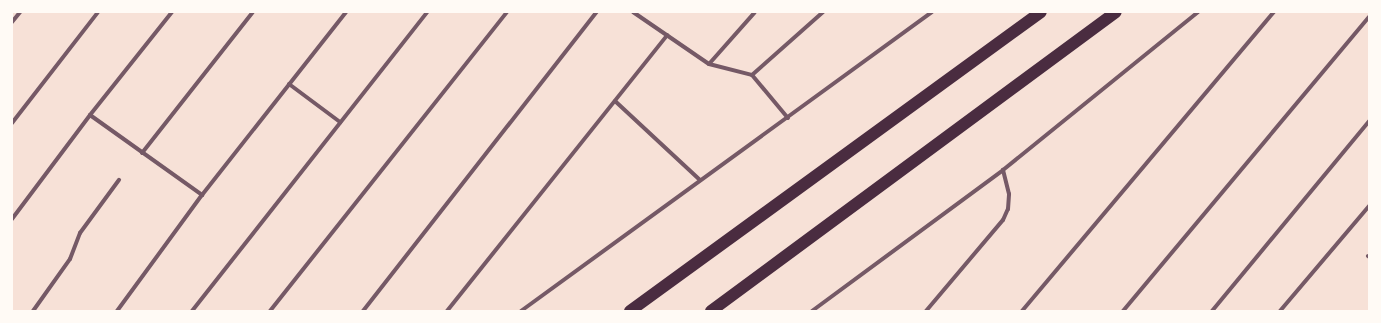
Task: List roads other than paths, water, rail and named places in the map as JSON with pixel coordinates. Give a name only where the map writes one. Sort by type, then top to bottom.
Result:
[{"type":"highway","points":[[630,311],[1041,12]]},
{"type":"highway","points":[[711,311],[1116,12]]},
{"type":"street","points":[[12,22],[20,12]]},
{"type":"street","points":[[12,123],[98,12]]},
{"type":"street","points":[[12,220],[90,115],[172,12]]},
{"type":"street","points":[[142,152],[253,12]]},
{"type":"street","points":[[117,311],[202,196],[346,12]]},
{"type":"street","points":[[192,311],[427,12]]},
{"type":"street","points":[[270,311],[507,12]]},
{"type":"street","points":[[364,311],[597,12]]},
{"type":"street","points":[[709,64],[756,12]]},
{"type":"street","points":[[752,75],[823,12]]},
{"type":"street","points":[[521,311],[932,12]]},
{"type":"street","points":[[812,311],[1003,170],[1198,12]]},
{"type":"street","points":[[1022,311],[1274,12]]},
{"type":"street","points":[[636,13],[709,64],[752,75],[788,118]]},
{"type":"street","points":[[1123,311],[1369,17]]},
{"type":"street","points":[[448,311],[667,35]]},
{"type":"street","points":[[290,84],[340,122]]},
{"type":"street","points":[[615,101],[700,180]]},
{"type":"street","points":[[90,115],[202,196]]},
{"type":"street","points":[[1212,311],[1369,121]]},
{"type":"street","points":[[926,311],[1003,220],[1008,209],[1009,194],[1003,170]]},
{"type":"street","points":[[33,311],[70,259],[80,233],[119,180]]},
{"type":"street","points":[[1280,311],[1369,206]]}]
